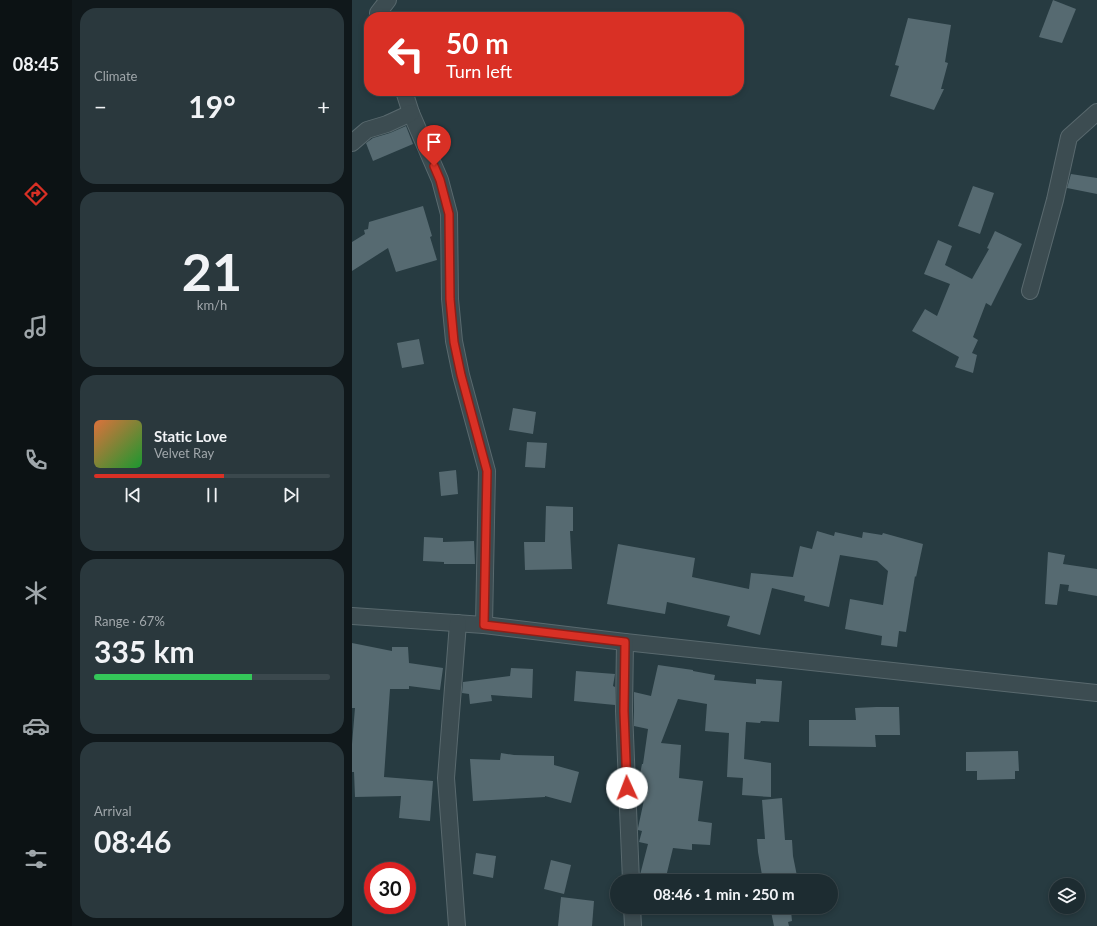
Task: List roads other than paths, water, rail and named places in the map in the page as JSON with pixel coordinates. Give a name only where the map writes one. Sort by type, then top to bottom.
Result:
[{"type":"street","points":[[376,10],[388,0]]},
{"type":"street","points":[[405,96],[410,113],[440,180],[449,214],[450,299],[454,342],[461,375],[487,471],[484,625]]},
{"type":"street","points":[[1030,291],[1055,200],[1069,137],[1097,112]]},
{"type":"street","points":[[352,142],[367,130],[386,124],[410,113]]},
{"type":"street","points":[[352,616],[484,625],[625,642],[1097,693]]},
{"type":"street","points":[[457,926],[446,778],[458,623]]},
{"type":"street","points":[[625,642],[624,711],[631,874]]},
{"type":"street","points":[[632,914],[633,926]]}]
